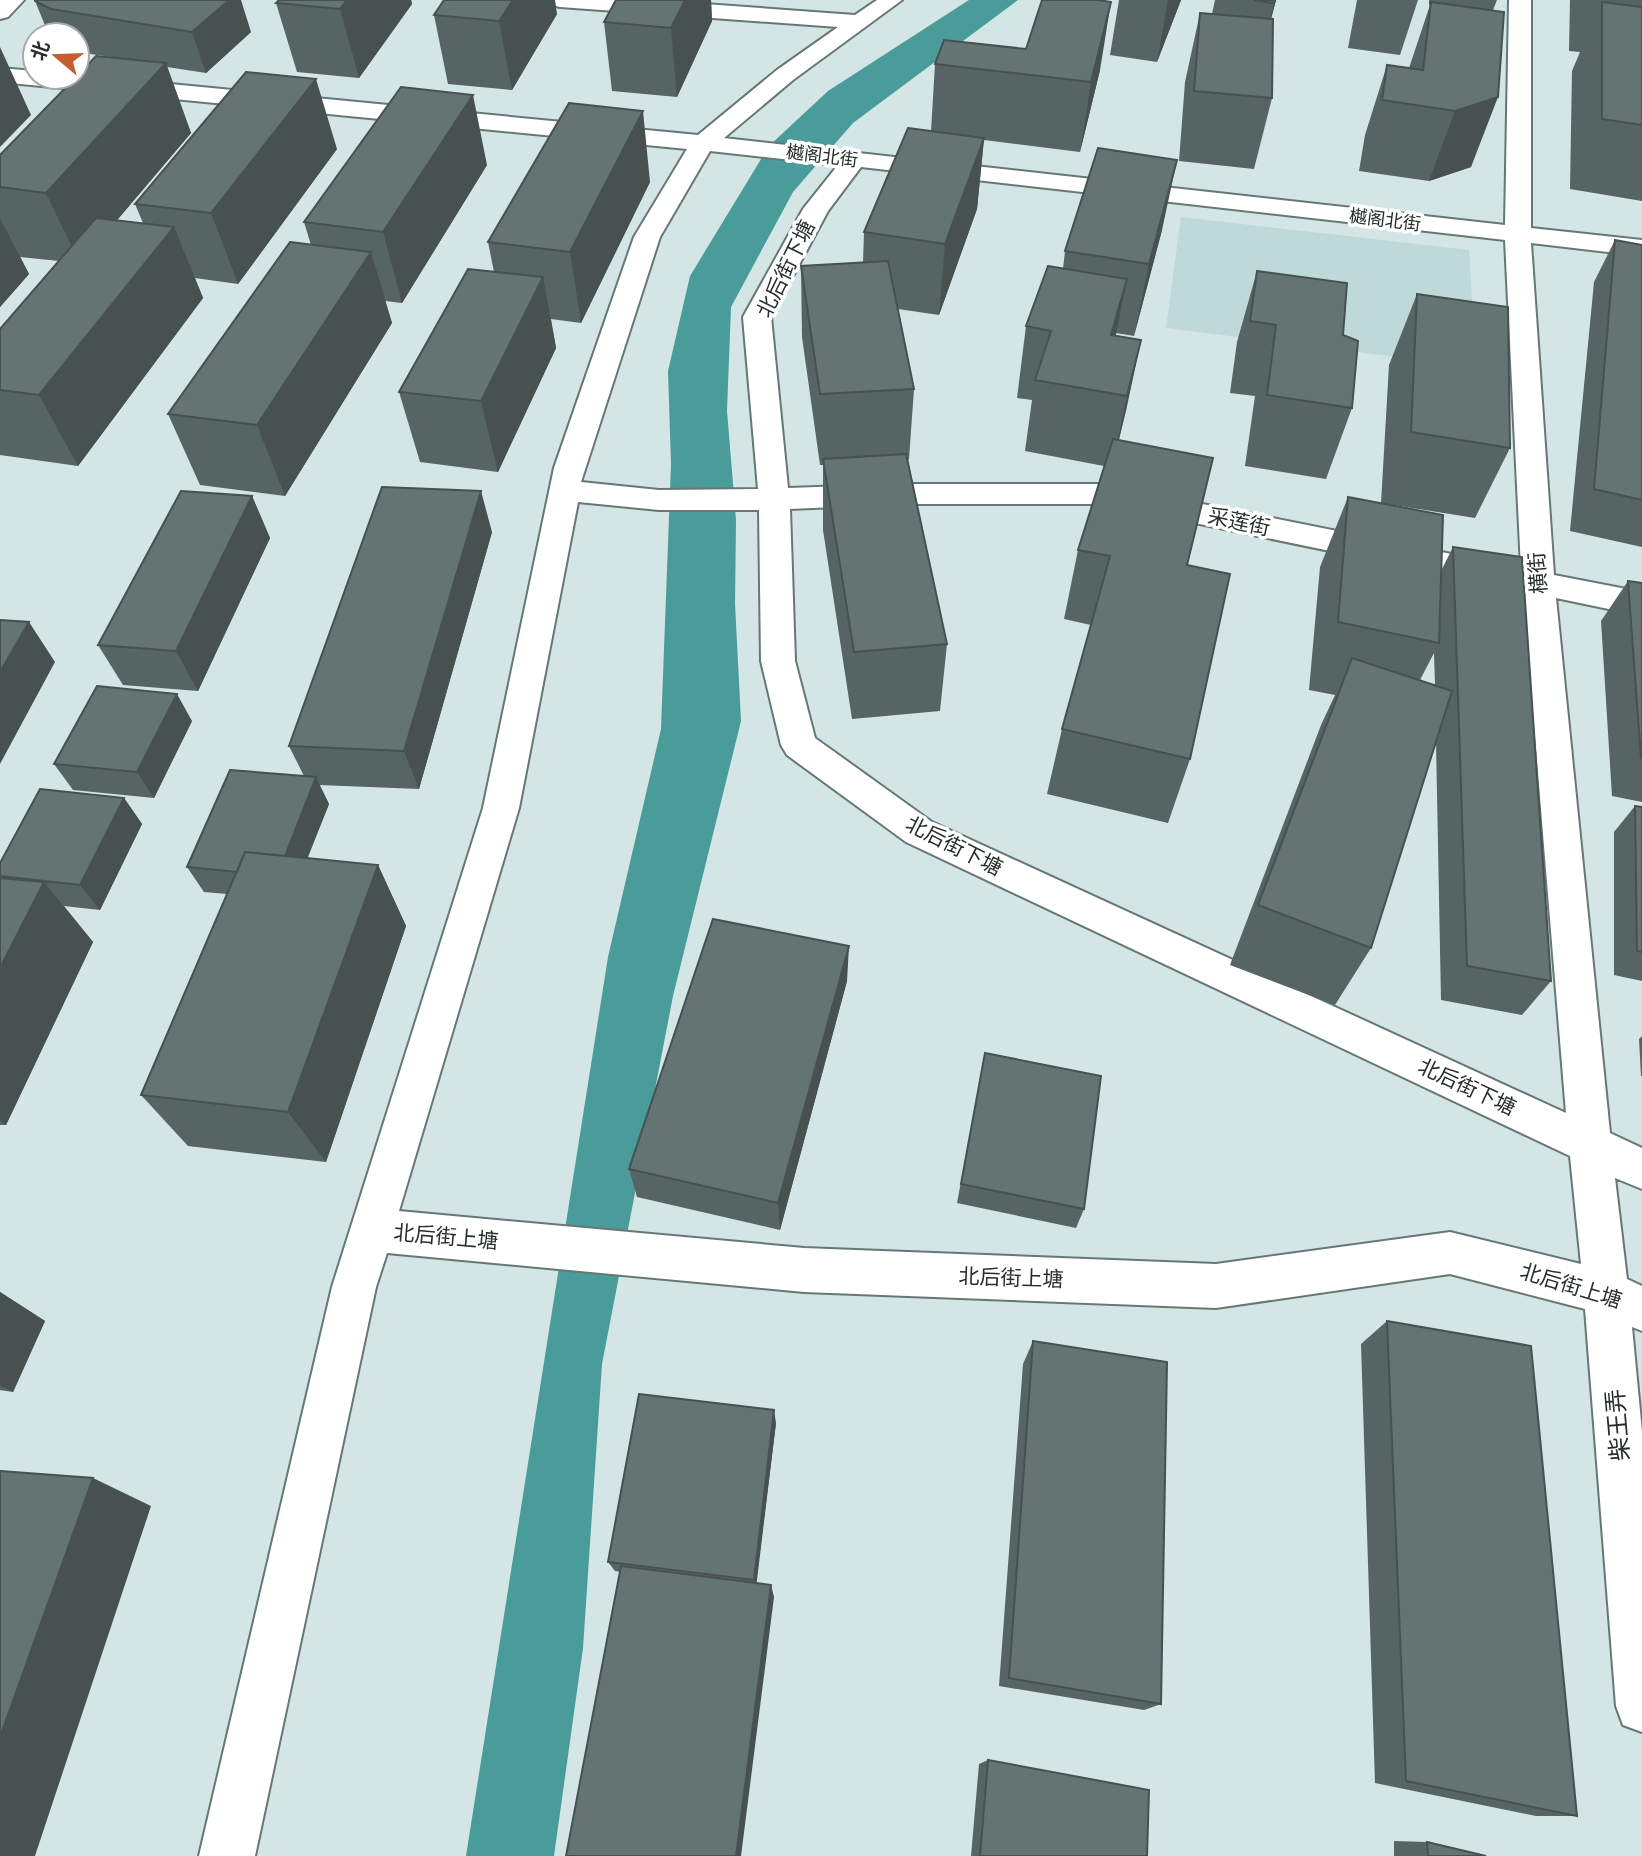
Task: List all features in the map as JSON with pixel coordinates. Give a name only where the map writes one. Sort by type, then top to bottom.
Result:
[{"type":"street","points":[[0,12],[13,0]]},
{"type":"street","points":[[560,0],[859,22]]},
{"type":"street","points":[[227,1856],[354,1287],[501,808],[569,468],[647,237],[701,145],[785,75],[891,0]]},
{"type":"street","name":"横街","points":[[1520,0],[1518,236],[1538,583],[1590,1144]]},
{"type":"street","name":"樾阁北街","points":[[0,75],[701,145],[755,148],[1642,248]]},
{"type":"street","name":"北后街下塘","points":[[855,160],[816,209],[757,317],[760,499],[778,661],[799,745],[919,832],[1642,1169]]},
{"type":"street","name":"采莲街","points":[[564,491],[659,500],[904,494],[1103,494],[1642,604]]},
{"type":"street","name":"柴王弄","points":[[1590,1144],[1624,1301],[1642,1706]]},
{"type":"street","name":"北后街上塘","points":[[371,1230],[804,1270],[1216,1286],[1450,1252],[1624,1301]]},
{"type":"shaded area","points":[[1181,217],[1469,250],[1476,367],[1166,328]]},
{"type":"water","points":[[969,0],[1018,0],[853,123],[793,192],[731,307],[727,411],[736,520],[735,604],[741,721],[673,996],[602,1364],[583,1648],[554,1856],[466,1856],[608,957],[661,729],[671,464],[668,371],[690,276],[769,146],[828,91]]},
{"type":"building","points":[[35,0],[229,0],[192,32],[51,9]]},
{"type":"building","points":[[279,0],[347,0],[340,9],[276,3]]},
{"type":"building","points":[[444,0],[513,0],[499,21],[434,15]]},
{"type":"building","points":[[616,0],[685,0],[671,28],[604,22]]},
{"type":"building","points":[[1042,0],[1111,2],[1091,82],[935,64],[944,40],[1026,49]]},
{"type":"building","points":[[1254,0],[1275,0],[1274,3]]},
{"type":"building","points":[[1431,2],[1504,12],[1498,97],[1455,111],[1382,100],[1387,65],[1423,70]]},
{"type":"building","points":[[1602,2],[1642,7],[1642,125],[1602,119]]},
{"type":"building","points":[[1200,13],[1273,19],[1272,98],[1194,91]]},
{"type":"building","points":[[96,56],[166,63],[46,193],[0,187],[0,155],[62,91],[91,91],[91,61]]},
{"type":"building","points":[[246,72],[316,79],[211,213],[135,204]]},
{"type":"building","points":[[401,87],[473,95],[383,232],[304,222]]},
{"type":"building","points":[[569,103],[643,111],[570,252],[488,242]]},
{"type":"building","points":[[908,128],[984,138],[945,244],[864,232]]},
{"type":"building","points":[[1098,148],[1177,160],[1149,264],[1065,251]]},
{"type":"building","points":[[96,218],[174,227],[39,395],[0,390],[0,329]]},
{"type":"building","points":[[1615,240],[1642,245],[1642,500],[1594,489]]},
{"type":"building","points":[[290,242],[371,252],[257,425],[168,414]]},
{"type":"building","points":[[888,261],[914,389],[820,394],[801,266]]},
{"type":"building","points":[[1048,266],[1127,279],[1111,335],[1141,340],[1127,396],[1035,380],[1051,331],[1026,326]]},
{"type":"building","points":[[468,269],[543,277],[481,401],[399,392]]},
{"type":"building","points":[[1257,271],[1347,283],[1343,335],[1358,341],[1352,408],[1267,395],[1276,325],[1250,321]]},
{"type":"building","points":[[1417,294],[1508,307],[1510,448],[1411,432]]},
{"type":"building","points":[[1113,439],[1213,458],[1187,565],[1230,574],[1190,759],[1062,729],[1110,556],[1078,550]]},
{"type":"building","points":[[906,454],[947,644],[854,652],[823,459]]},
{"type":"building","points":[[382,487],[481,491],[404,751],[289,746]]},
{"type":"building","points":[[181,491],[252,496],[176,651],[98,645]]},
{"type":"building","points":[[1348,497],[1443,515],[1439,643],[1338,622]]},
{"type":"building","points":[[1453,547],[1522,557],[1551,981],[1467,966]]},
{"type":"building","points":[[1628,581],[1642,583],[1642,758],[1641,758]]},
{"type":"building","points":[[0,620],[29,622],[0,672]]},
{"type":"building","points":[[1352,658],[1452,691],[1371,948],[1258,905]]},
{"type":"building","points":[[97,686],[177,694],[137,772],[54,764]]},
{"type":"building","points":[[230,770],[316,777],[285,856],[245,852],[237,872],[187,867]]},
{"type":"building","points":[[40,789],[124,798],[80,885],[0,876],[0,863]]},
{"type":"building","points":[[1635,806],[1642,807],[1642,952],[1637,951]]},
{"type":"building","points":[[245,852],[378,865],[288,1112],[141,1095]]},
{"type":"building","points":[[0,878],[44,882],[0,968]]},
{"type":"building","points":[[713,919],[849,946],[778,1203],[629,1169]]},
{"type":"building","points":[[985,1053],[1101,1076],[1084,1209],[961,1184]]},
{"type":"building","points":[[1387,1321],[1531,1346],[1577,1816],[1406,1781]]},
{"type":"building","points":[[1033,1341],[1167,1362],[1161,1704],[1009,1678]]},
{"type":"building","points":[[639,1394],[774,1410],[754,1580],[608,1562]]},
{"type":"building","points":[[0,1471],[93,1478],[0,1737]]},
{"type":"building","points":[[621,1566],[771,1585],[736,1856],[566,1856]]},
{"type":"building","points":[[988,1760],[1149,1790],[1147,1856],[980,1856]]},
{"type":"building","points":[[1427,1842],[1486,1856],[1428,1856]]}]
